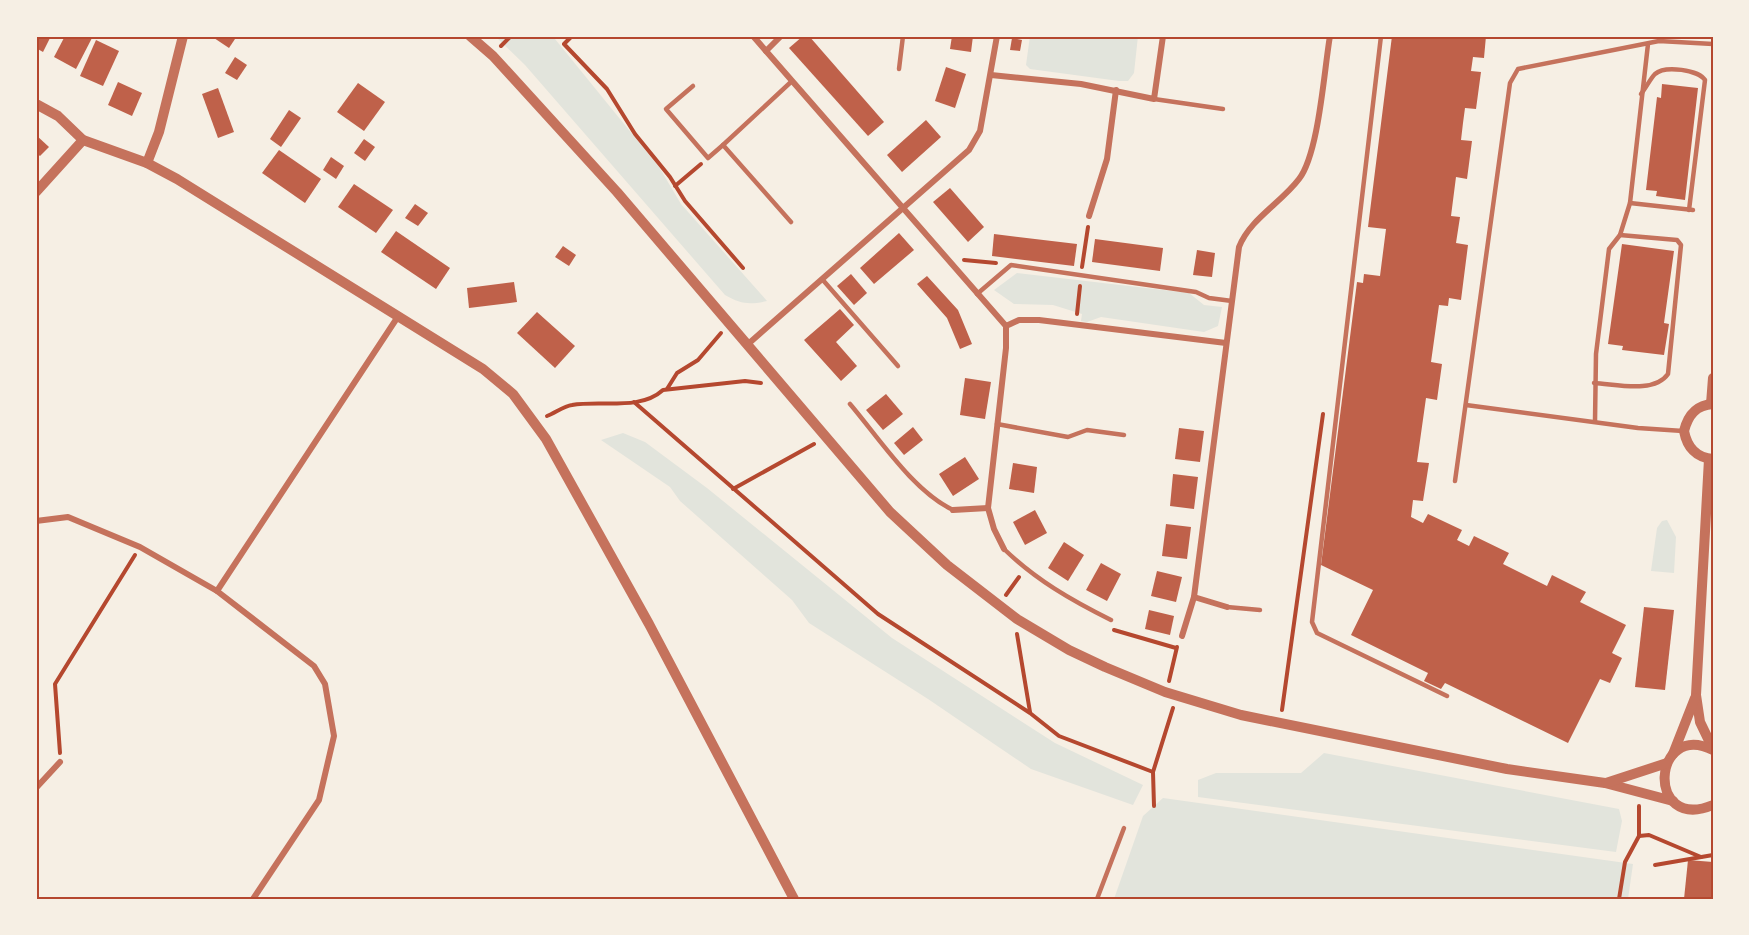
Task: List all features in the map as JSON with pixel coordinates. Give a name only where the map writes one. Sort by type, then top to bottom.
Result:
[{"type":"street","points":[[147,163],[159,132],[183,36]]},
{"type":"street","points":[[470,36],[493,56],[586,159],[778,384],[917,539],[1014,617],[1078,654],[1177,696],[1241,715],[1507,769],[1605,783],[1673,801],[1692,810],[1713,805]]},
{"type":"street","points":[[753,36],[1006,326],[1006,348],[988,508],[994,529],[1004,549]]},
{"type":"street","points":[[765,51],[781,36]]},
{"type":"street","points":[[747,345],[901,207],[969,150],[980,131],[997,36]]},
{"type":"street","points":[[991,75],[1081,84],[1154,99],[1163,36]]},
{"type":"street","points":[[1182,636],[1194,597],[1239,247],[1244,235],[1300,178],[1310,157],[1330,36]]},
{"type":"street","points":[[1089,216],[1107,159],[1116,90]]},
{"type":"street","points":[[36,104],[58,116],[83,140],[147,163],[399,315],[483,369],[513,394],[535,422],[649,624],[794,899]]},
{"type":"street","points":[[36,192],[83,140]]},
{"type":"street","points":[[217,591],[399,315]]},
{"type":"street","points":[[1006,326],[1019,320],[1039,320],[1226,343]]},
{"type":"street","points":[[1713,378],[1712,404],[1692,412],[1684,430],[1691,449],[1711,459],[1696,695],[1700,722],[1713,749]]},
{"type":"street","points":[[953,510],[988,508]]},
{"type":"street","points":[[36,521],[68,517],[140,547],[217,591],[314,666],[325,684],[334,736],[319,800],[253,899]]},
{"type":"street","points":[[1194,597],[1227,607]]},
{"type":"street","points":[[1673,801],[1663,783],[1670,758],[1696,695]]},
{"type":"street","points":[[1605,783],[1670,758],[1680,749],[1697,745],[1713,749]]},
{"type":"street","points":[[36,788],[60,762]]},
{"type":"lane","points":[[899,69],[903,36]]},
{"type":"lane","points":[[1381,36],[1312,622],[1317,633],[1448,696]]},
{"type":"lane","points":[[1455,481],[1510,83],[1518,69],[1678,40],[1713,44]]},
{"type":"lane","points":[[1595,421],[1594,383],[1609,249],[1620,235],[1630,203],[1648,44]]},
{"type":"lane","points":[[1630,203],[1691,210],[1705,80],[1698,73],[1665,70],[1655,74],[1641,94]]},
{"type":"lane","points":[[693,86],[666,109],[708,158],[792,81]]},
{"type":"lane","points":[[1154,99],[1223,109]]},
{"type":"lane","points":[[723,145],[791,222]]},
{"type":"lane","points":[[1594,383],[1652,386],[1662,382],[1668,374],[1683,250],[1677,240],[1620,235]]},
{"type":"lane","points":[[977,294],[1011,265],[1196,292],[1209,298],[1232,301]]},
{"type":"lane","points":[[822,279],[898,366]]},
{"type":"lane","points":[[850,404],[920,486],[936,502],[953,510]]},
{"type":"lane","points":[[1466,405],[1638,428],[1684,430]]},
{"type":"lane","points":[[998,424],[1068,437],[1087,430],[1124,435]]},
{"type":"lane","points":[[1004,549],[1027,572],[1056,591],[1111,620]]},
{"type":"lane","points":[[1227,607],[1260,610]]},
{"type":"lane","points":[[1097,899],[1124,828]]},
{"type":"path","points":[[572,36],[564,44],[607,88],[635,134],[685,201],[743,268]]},
{"type":"path","points":[[675,186],[708,158]]},
{"type":"path","points":[[946,259],[1011,265]]},
{"type":"path","points":[[666,390],[677,373],[699,360],[730,325]]},
{"type":"path","points":[[535,422],[571,405],[634,402],[656,396],[666,390],[745,381],[778,384]]},
{"type":"path","points":[[634,402],[878,614],[1030,713],[1059,736],[1154,772]]},
{"type":"path","points":[[1280,722],[1323,409]]},
{"type":"path","points":[[733,489],[826,438]]},
{"type":"path","points":[[60,762],[55,684],[140,547]]},
{"type":"path","points":[[1013,585],[1017,579]]},
{"type":"path","points":[[1014,617],[1030,713]]},
{"type":"path","points":[[1170,677],[1174,658]]},
{"type":"path","points":[[1154,806],[1154,772],[1177,696]]},
{"type":"path","points":[[1619,899],[1625,862],[1639,836],[1642,794]]},
{"type":"path","points":[[1639,836],[1649,835],[1701,857]]},
{"type":"path","points":[[1655,864],[1713,855]]},
{"type":"shaded area","points":[[495,36],[558,36],[555,39],[659,167],[681,204],[767,301],[745,303],[725,295],[525,65]]},
{"type":"shaded area","points":[[1030,36],[1138,36],[1134,73],[1128,81],[1119,81],[1030,69],[1026,65]]},
{"type":"shaded area","points":[[1017,273],[1189,293],[1204,305],[1222,307],[1218,326],[1204,332],[1101,317],[1087,322],[1081,321],[1082,314],[1053,305],[1014,304],[994,290]]},
{"type":"shaded area","points":[[623,433],[645,442],[707,488],[892,638],[1055,743],[1143,785],[1133,805],[1031,769],[928,699],[809,623],[792,600],[680,501],[670,487],[601,440]]},
{"type":"shaded area","points":[[1667,520],[1676,537],[1674,573],[1651,571],[1657,528],[1662,521]]},
{"type":"shaded area","points":[[1324,753],[1619,809],[1622,821],[1616,852],[1198,797],[1198,780],[1216,773],[1301,773]]},
{"type":"shaded area","points":[[1163,798],[1633,864],[1628,899],[1114,899],[1143,816]]},
{"type":"building","points":[[36,36],[51,36],[43,52],[36,48]]},
{"type":"building","points":[[65,36],[93,36],[76,69],[54,57]]},
{"type":"building","points":[[211,36],[237,36],[229,48]]},
{"type":"building","points":[[803,36],[809,36],[884,122],[868,136],[789,48]]},
{"type":"building","points":[[952,36],[973,36],[971,52],[950,49]]},
{"type":"building","points":[[1392,36],[1486,36],[1484,58],[1473,57],[1471,71],[1481,72],[1476,109],[1465,108],[1463,123],[1461,140],[1472,141],[1467,179],[1456,177],[1451,216],[1460,217],[1456,243],[1468,245],[1461,300],[1449,298],[1448,306],[1439,305],[1431,362],[1442,364],[1437,400],[1426,398],[1417,462],[1429,463],[1423,501],[1413,500],[1411,517],[1423,523],[1428,514],[1462,530],[1457,540],[1469,546],[1474,536],[1509,553],[1503,564],[1547,586],[1552,575],[1586,592],[1580,602],[1626,625],[1612,653],[1622,658],[1610,683],[1600,679],[1568,743],[1445,683],[1441,689],[1424,681],[1428,673],[1351,635],[1373,590],[1321,565],[1357,282],[1363,283],[1364,274],[1380,276],[1386,229],[1368,227]]},
{"type":"building","points":[[1012,38],[1022,40],[1020,51],[1010,50]]},
{"type":"building","points":[[96,40],[119,51],[103,86],[80,76]]},
{"type":"building","points":[[235,57],[247,65],[237,80],[225,73]]},
{"type":"building","points":[[946,67],[966,74],[955,108],[935,101]]},
{"type":"building","points":[[118,82],[142,93],[132,116],[108,105]]},
{"type":"building","points":[[358,83],[385,102],[364,131],[337,112]]},
{"type":"building","points":[[1662,84],[1698,88],[1685,200],[1656,196],[1657,191],[1646,190],[1657,97],[1661,98]]},
{"type":"building","points":[[218,88],[234,132],[218,138],[202,94]]},
{"type":"building","points":[[289,110],[301,118],[281,147],[270,139]]},
{"type":"building","points":[[926,120],[941,137],[902,172],[887,155]]},
{"type":"building","points":[[36,135],[49,147],[40,156],[36,153]]},
{"type":"building","points":[[364,139],[375,147],[365,161],[354,153]]},
{"type":"building","points":[[279,150],[321,179],[305,203],[262,173]]},
{"type":"building","points":[[331,157],[344,166],[336,179],[323,170]]},
{"type":"building","points":[[354,184],[393,210],[376,233],[338,207]]},
{"type":"building","points":[[950,188],[984,227],[968,242],[933,202]]},
{"type":"building","points":[[415,204],[428,213],[418,226],[405,218]]},
{"type":"building","points":[[396,231],[450,268],[436,289],[381,252]]},
{"type":"building","points":[[899,233],[914,250],[874,284],[860,268]]},
{"type":"building","points":[[994,234],[1077,244],[1074,266],[992,256]]},
{"type":"building","points":[[1095,239],[1163,248],[1160,271],[1092,262]]},
{"type":"building","points":[[1622,244],[1674,251],[1664,323],[1669,324],[1664,355],[1622,350],[1623,346],[1608,344]]},
{"type":"building","points":[[563,246],[576,255],[569,266],[555,257]]},
{"type":"building","points":[[1197,250],[1215,253],[1212,277],[1193,275]]},
{"type":"building","points":[[851,274],[867,293],[854,305],[837,286]]},
{"type":"building","points":[[927,276],[958,310],[972,344],[960,349],[947,318],[917,284]]},
{"type":"building","points":[[514,282],[517,302],[469,308],[467,288]]},
{"type":"building","points":[[840,309],[854,325],[836,342],[857,366],[841,381],[804,340]]},
{"type":"building","points":[[537,312],[575,346],[555,368],[517,333]]},
{"type":"building","points":[[965,378],[991,382],[985,419],[960,415]]},
{"type":"building","points":[[886,394],[903,414],[883,430],[866,410]]},
{"type":"building","points":[[913,427],[923,440],[904,455],[894,443]]},
{"type":"building","points":[[1179,428],[1204,431],[1200,462],[1175,459]]},
{"type":"building","points":[[965,457],[979,479],[953,496],[939,474]]},
{"type":"building","points":[[1013,463],[1037,467],[1034,493],[1009,489]]},
{"type":"building","points":[[1173,474],[1198,477],[1194,509],[1170,506]]},
{"type":"building","points":[[1035,510],[1047,533],[1025,545],[1013,522]]},
{"type":"building","points":[[1166,524],[1191,527],[1187,559],[1162,556]]},
{"type":"building","points":[[1064,542],[1084,555],[1068,581],[1048,568]]},
{"type":"building","points":[[1101,563],[1121,574],[1107,601],[1086,590]]},
{"type":"building","points":[[1157,571],[1182,577],[1176,602],[1151,596]]},
{"type":"building","points":[[1644,607],[1674,610],[1665,690],[1635,687]]},
{"type":"building","points":[[1149,610],[1174,616],[1170,635],[1145,629]]},
{"type":"building","points":[[1688,860],[1713,862],[1713,899],[1684,899]]}]
